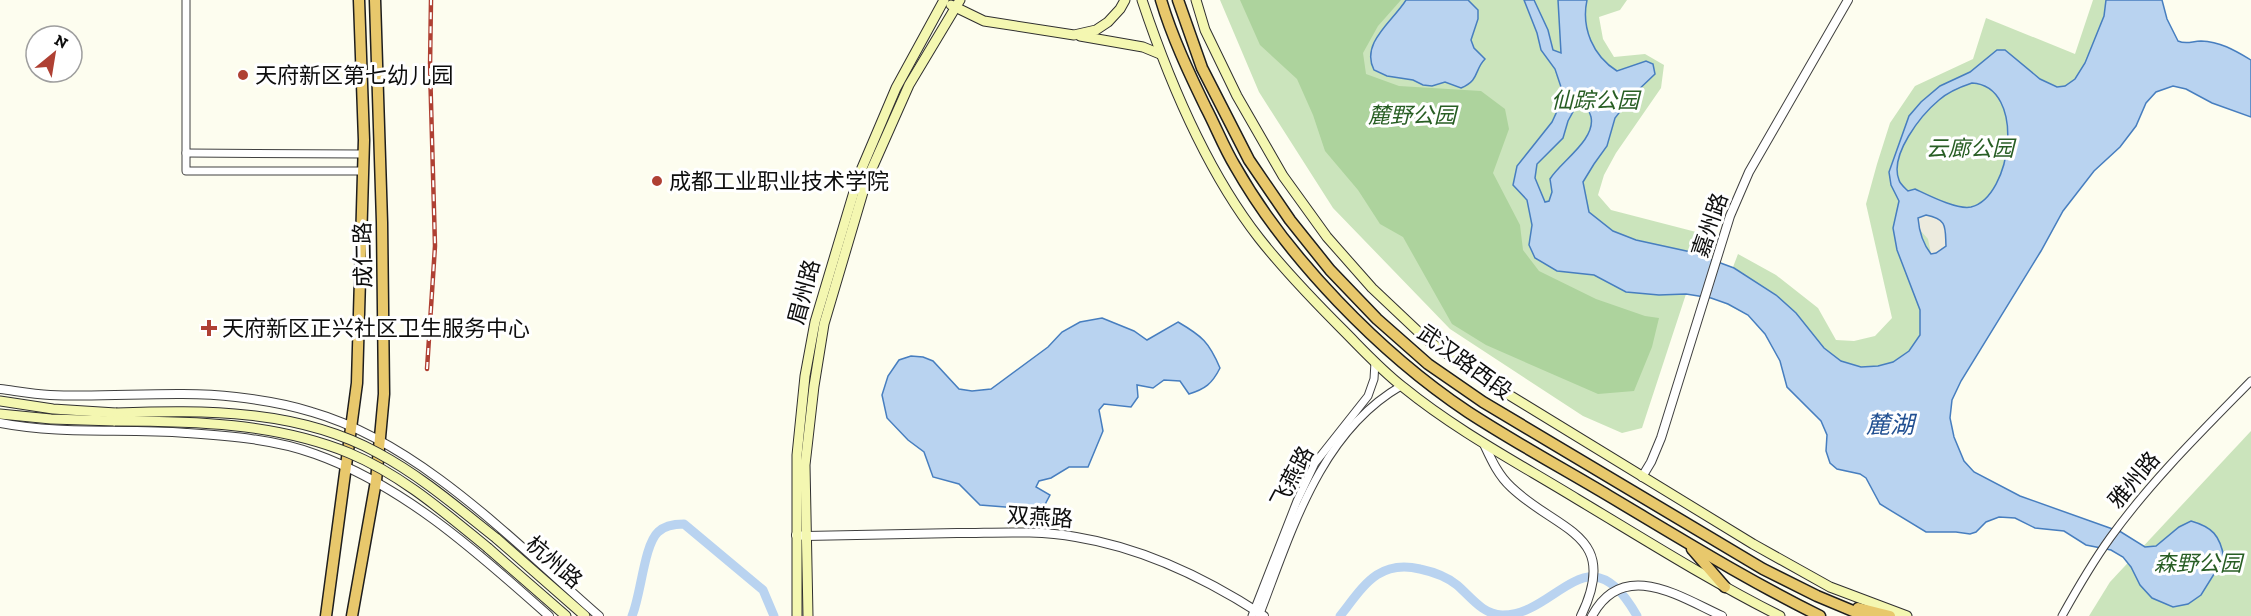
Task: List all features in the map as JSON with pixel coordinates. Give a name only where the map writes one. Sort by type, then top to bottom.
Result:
[{"type":"highway","name":"成仁路","points":[[326,616],[353,428],[357,383],[363,171],[359,0]]},
{"type":"highway","name":"成仁路","points":[[352,616],[376,481],[384,394],[383,234],[375,0]]},
{"type":"highway","name":"武汉路西段","points":[[1161,0],[1191,78],[1235,167],[1291,245],[1367,331],[1413,371],[1468,411],[1686,542],[1820,616]]},
{"type":"highway","name":"武汉路西段","points":[[1178,0],[1202,68],[1249,160],[1330,270],[1377,320],[1428,364],[1483,402],[1705,536],[1817,596],[1865,616]]},
{"type":"highway","points":[[1686,542],[1725,587]]},
{"type":"highway","points":[[1817,596],[1890,616]]},
{"type":"main road","points":[[944,0],[958,4],[984,21],[1143,47],[1160,54]]},
{"type":"main road","name":"眉州路","points":[[797,616],[801,535],[797,455],[805,376],[815,322],[859,175],[896,88],[944,0]]},
{"type":"main road","points":[[1074,35],[1096,30],[1108,22],[1125,0]]},
{"type":"main road","points":[[1142,0],[1160,54],[1195,131],[1227,191],[1259,238],[1315,302],[1376,362],[1401,386],[1484,444],[1725,587],[1780,616]]},
{"type":"main road","points":[[1196,0],[1205,30],[1237,96],[1283,176],[1327,237],[1372,288],[1426,339],[1482,379],[1753,544],[1830,587],[1906,616]]},
{"type":"main road","points":[[808,616],[801,535],[805,465],[824,324],[866,182],[909,85],[958,4]]},
{"type":"main road","points":[[0,401],[116,417]]},
{"type":"main road","name":"杭州路","points":[[116,417],[191,410],[236,413],[323,430],[351,440],[405,468],[443,495],[585,616]]},
{"type":"main road","points":[[0,414],[51,419],[116,417]]},
{"type":"main road","name":"杭州路","points":[[116,417],[236,426],[284,434],[349,453],[399,480],[435,504],[566,616]]},
{"type":"street","points":[[186,0],[186,171],[363,171]]},
{"type":"street","name":"嘉州路","points":[[1642,477],[1652,462],[1661,438],[1730,216],[1749,172],[1848,0]]},
{"type":"street","points":[[186,153],[363,154]]},
{"type":"street","name":"飞燕路","points":[[1258,614],[1297,501],[1315,463],[1368,396],[1374,379],[1376,362]]},
{"type":"street","name":"雅州路","points":[[2062,616],[2092,564],[2133,508],[2191,442],[2251,381]]},
{"type":"street","name":"飞燕路","points":[[1258,614],[1317,474],[1340,442],[1382,397],[1401,386]]},
{"type":"street","points":[[0,388],[48,395],[234,397],[276,403],[313,412],[380,441],[418,464],[459,495],[599,616]]},
{"type":"street","points":[[0,423],[26,428],[114,433],[183,432],[233,436],[280,444],[314,453],[376,481],[426,515],[483,558],[549,616]]},
{"type":"street","points":[[1484,444],[1495,466],[1512,488],[1581,538],[1592,556],[1595,570],[1593,588],[1581,616]]},
{"type":"street","name":"双燕路","points":[[801,535],[1025,532],[1075,537],[1133,550],[1175,565],[1209,582],[1258,614]]},
{"type":"street","points":[[1592,616],[1602,600],[1610,594],[1625,587],[1644,585],[1669,591],[1722,616]]},
{"type":"green space","name":"麓野公园","points":[[1220,0],[1627,0],[1620,10],[1599,17],[1603,39],[1614,57],[1645,54],[1664,65],[1661,88],[1616,153],[1604,175],[1598,195],[1611,210],[1700,233],[1686,294],[1642,428],[1622,433],[1583,416],[1450,329],[1333,208],[1259,92]]},
{"type":"green space","name":"麓野公园","points":[[1240,0],[1401,0],[1378,26],[1363,53],[1366,74],[1399,86],[1481,91],[1505,109],[1509,129],[1493,173],[1520,225],[1523,250],[1539,271],[1596,299],[1645,316],[1659,318],[1652,347],[1634,391],[1598,394],[1486,345],[1452,324],[1403,237],[1380,224],[1358,190],[1325,151],[1313,115],[1297,79],[1260,45]]},
{"type":"green space","name":"云廊公园","points":[[2093,0],[2147,0],[1866,478],[1860,474],[1837,469],[1830,463],[1826,451],[1827,435],[1821,421],[1787,387],[1780,361],[1765,334],[1748,315],[1720,301],[1738,254],[1776,275],[1818,308],[1836,340],[1854,341],[1875,336],[1892,318],[1866,204],[1890,123],[1915,86],[1973,59],[1986,18],[2075,54]]},
{"type":"green space","name":"森野公园","points":[[2251,431],[2251,616],[2089,616],[2110,582]]},
{"type":"shaded area","points":[[1926,215],[1941,220],[1947,232],[1946,246],[1931,254],[1928,239],[1919,229],[1918,218]]},
{"type":"water","points":[[1406,0],[1468,0],[1478,10],[1478,19],[1471,40],[1474,48],[1485,59],[1471,82],[1461,88],[1445,82],[1432,86],[1423,85],[1413,80],[1387,76],[1374,70],[1371,51],[1375,42]]},
{"type":"water","name":"麓湖","points":[[1524,0],[1534,0],[1548,30],[1553,50],[1561,53],[1558,0],[1587,0],[1588,31],[1601,58],[1617,71],[1646,61],[1653,64],[1655,74],[1632,96],[1615,118],[1607,146],[1583,182],[1589,212],[1613,231],[1636,240],[1691,252],[1734,268],[1776,295],[1796,313],[1824,348],[1841,361],[1861,367],[1893,362],[1909,351],[1920,335],[1920,310],[1897,250],[1893,228],[1899,201],[1891,185],[1889,172],[1909,116],[1940,86],[1970,72],[1997,50],[2005,50],[2040,79],[2057,87],[2065,86],[2075,79],[2085,63],[2104,16],[2106,0],[2162,0],[2167,19],[2178,41],[2215,43],[2251,60],[2251,117],[2212,103],[2186,89],[2173,86],[2156,92],[2146,103],[2136,126],[2120,147],[2094,171],[2063,211],[1961,381],[1952,400],[1950,418],[1954,437],[1964,461],[1974,472],[2020,496],[2121,532],[2145,547],[2156,546],[2179,527],[2191,521],[2210,529],[2220,543],[2224,558],[2201,595],[2188,604],[2173,607],[2152,598],[2140,585],[2123,557],[2111,550],[2086,545],[2064,531],[2035,528],[2015,518],[1999,517],[1986,522],[1976,532],[1970,534],[1926,532],[1880,504],[1866,478],[1860,474],[1837,469],[1830,463],[1826,451],[1827,435],[1821,421],[1787,387],[1780,361],[1765,334],[1748,315],[1711,298],[1686,294],[1659,295],[1626,292],[1594,275],[1557,271],[1535,258],[1529,245],[1532,225],[1527,200],[1513,185],[1517,166],[1552,122],[1564,96],[1555,69],[1541,50]],"holes":[[[1972,83],[1989,89],[2001,102],[2007,121],[2008,142],[2004,164],[1996,184],[1985,199],[1971,207],[1951,204],[1915,189],[1908,191],[1900,181],[1897,170],[1898,159],[1908,136],[1939,100],[1954,90]],[[1579,101],[1586,104],[1591,117],[1588,134],[1550,179],[1552,192],[1549,201],[1545,202],[1535,178],[1537,164],[1563,138],[1568,121]],[[1926,215],[1942,222],[1945,229],[1946,246],[1931,254],[1922,237],[1918,218]]]},
{"type":"water","points":[[1102,318],[1134,331],[1147,340],[1178,322],[1204,340],[1220,368],[1208,385],[1189,394],[1180,381],[1164,380],[1153,388],[1137,385],[1138,397],[1131,407],[1104,404],[1099,410],[1103,431],[1088,467],[1069,467],[1051,478],[1039,481],[1036,487],[1050,495],[1042,510],[980,505],[959,484],[933,477],[924,452],[908,440],[887,418],[882,395],[888,376],[899,360],[911,356],[923,357],[933,361],[959,389],[972,391],[991,389],[1048,347],[1062,332],[1080,322]]},
{"type":"waterway","points":[[632,616],[653,538],[664,528],[684,524],[763,590],[774,616]]},
{"type":"waterway","points":[[1340,616],[1373,578],[1393,568],[1405,567],[1425,570],[1444,577],[1457,585],[1488,612],[1502,615],[1522,612],[1572,583],[1587,577],[1603,579],[1619,591],[1637,616]]},
{"type":"railway","points":[[427,369],[435,246],[430,67],[431,0]]},
{"type":"place","name":"天府新区第七幼儿园","points":[[243,75]]},
{"type":"place","name":"成都工业职业技术学院","points":[[657,181]]},
{"type":"place","name":"天府新区正兴社区卫生服务中心","points":[[209,328]]},
{"type":"park label","name":"仙踪公园","points":[[1595,100]]}]
